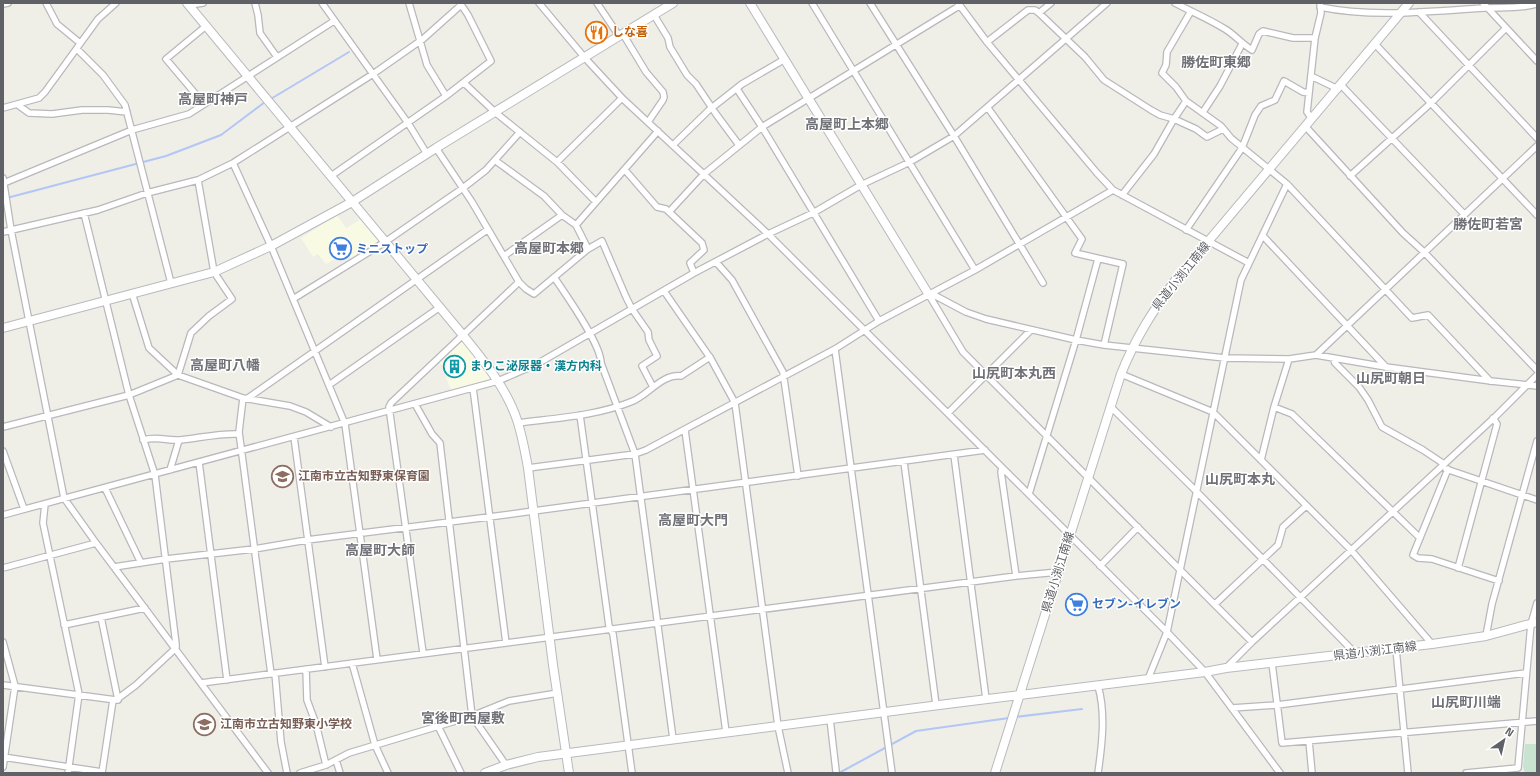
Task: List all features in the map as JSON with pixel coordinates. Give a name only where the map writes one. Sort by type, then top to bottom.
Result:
[{"type":"street","points":[[3,4],[8,3]]},
{"type":"street","points":[[46,3],[57,24],[80,43]]},
{"type":"street","points":[[3,108],[18,105],[38,98],[45,92],[98,19],[116,3]]},
{"type":"street","points":[[188,4],[203,3]]},
{"type":"street","points":[[255,3],[260,33],[277,57]]},
{"type":"street","points":[[322,3],[408,123],[427,154]]},
{"type":"street","points":[[409,3],[419,42],[427,65],[446,96]]},
{"type":"street","points":[[538,3],[585,58],[622,98],[768,234],[1167,632],[1205,672],[1280,773]]},
{"type":"street","points":[[597,3],[662,92],[664,97],[663,100],[648,122]]},
{"type":"street","points":[[3,328],[171,282],[214,272],[271,246],[352,202],[436,148],[496,113],[674,3]]},
{"type":"street","points":[[750,3],[861,186],[930,294],[963,352],[1180,568],[1252,642]]},
{"type":"street","points":[[812,3],[975,270]]},
{"type":"street","points":[[870,3],[954,136],[1043,283]]},
{"type":"street","points":[[1039,13],[1051,3]]},
{"type":"street","points":[[3,515],[242,450],[345,424],[498,381],[537,364],[694,273],[910,162],[954,136],[1107,3]]},
{"type":"street","points":[[1175,3],[1191,12],[1215,22],[1227,30],[1242,44],[1252,50],[1263,31],[1293,38],[1315,38]]},
{"type":"street","name":"県道小渕江南線","points":[[995,773],[1069,535],[1121,374],[1132,348],[1152,311],[1174,282],[1409,3]]},
{"type":"street","points":[[188,4],[487,364],[509,400],[518,423],[528,468],[550,637],[570,773]]},
{"type":"street","points":[[3,232],[84,213],[147,193],[198,180],[233,163],[373,74],[419,42],[460,4],[468,15],[491,61],[446,96],[331,176]]},
{"type":"street","points":[[669,212],[704,174],[762,127],[896,45],[959,4],[987,42],[1113,190],[1208,242],[1250,263]]},
{"type":"street","points":[[1312,119],[1307,112],[1315,38],[1321,13],[1320,5],[1335,10],[1401,13],[1485,5],[1537,4]]},
{"type":"street","points":[[1485,5],[1537,61]]},
{"type":"street","points":[[987,42],[1028,10],[1035,10],[1085,57],[1104,80],[1151,110],[1196,129],[1208,137],[1223,129]]},
{"type":"street","points":[[1191,12],[1167,52],[1166,65],[1162,73],[1176,87],[1186,101],[1221,126],[1242,148],[1287,184],[1412,318],[1428,315],[1491,381]]},
{"type":"street","points":[[1419,12],[1537,138]]},
{"type":"street","points":[[654,15],[668,38],[670,47],[687,75],[696,84],[739,145]]},
{"type":"street","points":[[268,773],[64,498],[11,230],[3,181],[132,130],[189,114],[334,21]]},
{"type":"street","points":[[204,104],[166,59],[206,26]]},
{"type":"street","points":[[1350,176],[1431,102],[1506,28]]},
{"type":"street","points":[[1203,112],[1220,86],[1242,44]]},
{"type":"street","points":[[1375,44],[1537,215]]},
{"type":"street","points":[[77,49],[103,75],[125,105],[171,282]]},
{"type":"street","points":[[673,145],[712,108],[737,89],[785,59]]},
{"type":"street","points":[[1311,76],[1339,87],[1392,138],[1464,214]]},
{"type":"street","points":[[1186,230],[1242,148],[1255,115],[1261,106],[1275,100],[1284,81],[1303,92],[1309,92]]},
{"type":"street","points":[[464,83],[496,113],[557,162],[596,202]]},
{"type":"street","points":[[737,89],[762,127],[879,321]]},
{"type":"street","points":[[557,162],[622,98]]},
{"type":"street","points":[[1122,195],[1154,154],[1186,101]]},
{"type":"street","points":[[18,105],[29,113],[52,114],[82,110],[127,112]]},
{"type":"street","points":[[988,108],[1082,239],[1075,253],[1123,264],[1104,345]]},
{"type":"street","points":[[1306,127],[1403,233],[1424,252],[1537,370]]},
{"type":"street","points":[[576,225],[658,131]]},
{"type":"street","points":[[293,299],[385,242],[463,188],[496,161],[520,132]]},
{"type":"street","points":[[1316,355],[1537,146]]},
{"type":"street","points":[[436,148],[463,188],[519,282],[534,294],[588,249],[602,241],[632,309],[648,332],[648,340],[657,356],[642,366],[653,387]]},
{"type":"street","points":[[496,161],[544,196],[562,215],[576,225],[588,249]]},
{"type":"street","points":[[233,163],[271,246],[345,424],[377,659]]},
{"type":"street","points":[[624,170],[657,208],[664,208],[702,243],[704,250],[690,263],[694,273]]},
{"type":"street","points":[[178,375],[191,333],[209,316],[232,299],[214,272],[198,180]]},
{"type":"street","points":[[1148,680],[1167,632],[1241,280],[1287,184]]},
{"type":"street","points":[[528,468],[634,454],[646,450],[835,349],[879,321],[975,270],[1113,190]]},
{"type":"street","points":[[3,685],[115,700],[136,685],[176,648],[177,638],[154,475],[129,395],[104,301],[84,213]]},
{"type":"street","points":[[504,256],[562,215]]},
{"type":"street","points":[[287,773],[281,742],[273,674],[254,549],[239,434],[245,398],[315,352],[487,230]]},
{"type":"street","points":[[1263,236],[1386,367]]},
{"type":"street","points":[[1029,494],[1046,434],[1076,340],[1098,259]]},
{"type":"street","points":[[716,262],[732,280],[783,372],[798,476]]},
{"type":"street","points":[[554,277],[590,334],[601,359],[601,364],[618,406],[634,454],[673,739]]},
{"type":"street","points":[[422,654],[389,407],[391,403],[462,334],[519,282]]},
{"type":"street","points":[[664,291],[710,357],[735,403],[778,726],[788,773]]},
{"type":"street","points":[[132,293],[148,348],[178,375],[245,398],[290,406],[306,412],[331,427]]},
{"type":"street","points":[[930,294],[966,312],[986,319],[1104,345],[1225,358],[1289,359],[1316,355],[1386,367],[1537,386]]},
{"type":"street","points":[[329,385],[440,307]]},
{"type":"street","points":[[948,413],[1031,330]]},
{"type":"street","points":[[835,349],[892,773]]},
{"type":"street","points":[[518,423],[580,415],[618,406],[646,394],[653,387],[673,376],[681,376],[710,357]]},
{"type":"street","points":[[1334,358],[1335,363],[1359,386],[1382,427],[1423,450],[1448,469],[1537,500]]},
{"type":"street","points":[[1261,460],[1274,407],[1289,359]]},
{"type":"street","points":[[1121,374],[1213,412],[1350,550],[1432,644]]},
{"type":"street","points":[[3,426],[129,395],[178,375]]},
{"type":"street","points":[[1226,668],[1537,375]]},
{"type":"street","points":[[473,388],[506,643]]},
{"type":"street","points":[[415,404],[432,434],[440,443],[472,716],[506,765]]},
{"type":"street","points":[[1111,406],[1355,653]]},
{"type":"street","points":[[1274,407],[1292,414],[1420,538]]},
{"type":"street","points":[[580,415],[632,773]]},
{"type":"street","points":[[1458,568],[1497,424],[1493,418]]},
{"type":"street","points":[[685,430],[726,732]]},
{"type":"street","points":[[143,440],[153,437],[179,440],[212,435],[239,434]]},
{"type":"street","points":[[294,437],[325,667]]},
{"type":"street","points":[[170,470],[179,440]]},
{"type":"street","points":[[1486,636],[1499,581],[1537,441]]},
{"type":"street","points":[[114,567],[166,559],[254,549],[307,540],[489,518],[985,450]]},
{"type":"street","points":[[3,451],[24,510]]},
{"type":"street","points":[[954,455],[986,699]]},
{"type":"street","points":[[199,462],[227,680]]},
{"type":"street","points":[[904,462],[936,705]]},
{"type":"street","points":[[1002,468],[1001,472],[1016,576]]},
{"type":"street","points":[[1448,469],[1413,555],[1418,558],[1432,560],[1499,581]]},
{"type":"street","points":[[105,488],[141,563]]},
{"type":"street","points":[[45,504],[43,523],[78,694],[68,773]]},
{"type":"street","points":[[1215,604],[1278,545],[1283,527],[1306,506]]},
{"type":"street","points":[[1100,566],[1138,527]]},
{"type":"street","points":[[3,568],[96,543]]},
{"type":"street","points":[[201,683],[1016,576],[1058,572]]},
{"type":"street","points":[[1466,773],[1518,768],[1523,723],[1526,673],[1537,603]]},
{"type":"street","points":[[64,625],[145,608]]},
{"type":"street","points":[[4,757],[102,772],[115,700],[102,617]]},
{"type":"street","name":"県道小渕江南線","points":[[1020,695],[1148,680],[1226,668],[1432,644],[1486,636],[1534,623]]},
{"type":"street","points":[[3,642],[15,686],[3,767]]},
{"type":"street","points":[[1396,648],[1408,773]]},
{"type":"street","points":[[352,663],[375,745],[388,773]]},
{"type":"street","points":[[1272,663],[1282,744],[1537,721]]},
{"type":"street","points":[[306,670],[307,700],[316,724],[326,765]]},
{"type":"street","points":[[1232,708],[1278,706],[1526,673]]},
{"type":"street","points":[[1098,686],[1102,699],[1102,716],[1098,773]]},
{"type":"street","points":[[300,773],[326,765],[349,753],[472,716],[510,701],[558,693]]},
{"type":"street","points":[[485,773],[506,765],[538,757],[1020,695]]},
{"type":"street","points":[[830,719],[836,771]]},
{"type":"street","points":[[438,726],[460,773]]},
{"type":"street","points":[[1309,741],[1312,773]]},
{"type":"street","points":[[336,760],[340,773]]},
{"type":"shaded area","points":[[337,215],[346,228],[363,218],[382,241],[352,260],[346,253],[326,264],[318,254],[313,257],[301,238]]},
{"type":"shaded area","points":[[462,336],[496,380],[452,392],[446,378],[451,374],[437,360]]},
{"type":"shaded area","points":[[1525,744],[1537,744],[1537,773],[1525,773],[1523,767]]},
{"type":"waterway","points":[[269,100],[349,52]]},
{"type":"waterway","points":[[3,199],[166,156],[221,135],[265,102]]},
{"type":"waterway","points":[[1015,717],[1082,709]]},
{"type":"waterway","points":[[839,773],[916,731],[1009,718]]},
{"type":"place","name":"しな喜","points":[[597,32]]},
{"type":"place","name":"ミニストップ","points":[[341,249]]},
{"type":"place","name":"まりこ泌尿器・漢方内科","points":[[454,366]]},
{"type":"place","name":"江南市立古知野東保育園","points":[[283,476]]},
{"type":"place","name":"セブン-イレブン","points":[[1077,604]]},
{"type":"place","name":"江南市立古知野東小学校","points":[[205,724]]},
{"type":"district","name":"勝佐町東郷","points":[[1216,62]]},
{"type":"district","name":"高屋町神戸","points":[[213,99]]},
{"type":"district","name":"高屋町上本郷","points":[[847,124]]},
{"type":"district","name":"勝佐町若宮","points":[[1488,224]]},
{"type":"district","name":"高屋町本郷","points":[[549,248]]},
{"type":"district","name":"高屋町八幡","points":[[225,365]]},
{"type":"district","name":"山尻町本丸西","points":[[1014,373]]},
{"type":"district","name":"山尻町朝日","points":[[1391,378]]},
{"type":"district","name":"山尻町本丸","points":[[1240,479]]},
{"type":"district","name":"高屋町大門","points":[[693,520]]},
{"type":"district","name":"高屋町大師","points":[[380,550]]},
{"type":"district","name":"山尻町川端","points":[[1466,702]]},
{"type":"district","name":"宮後町西屋敷","points":[[463,718]]}]
